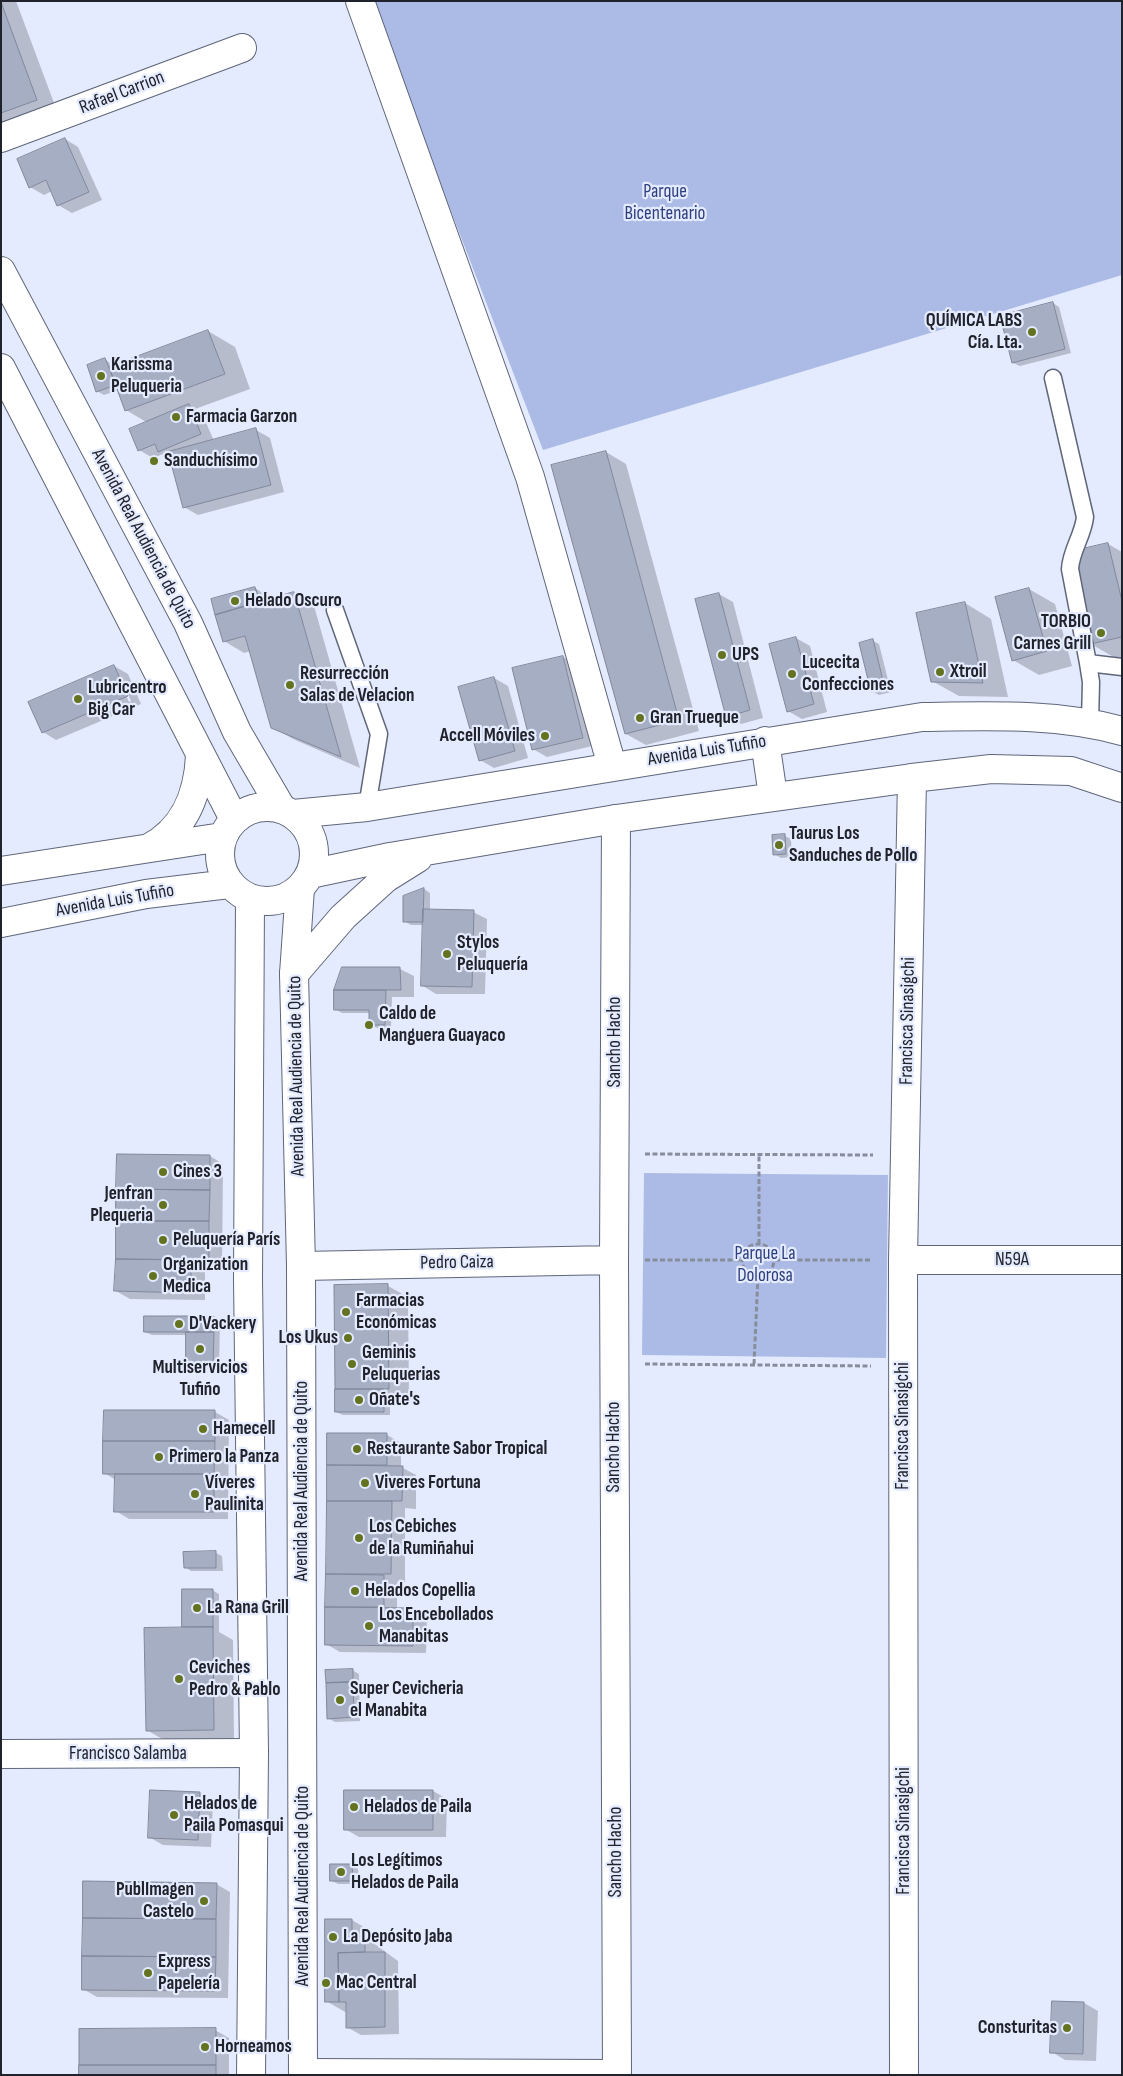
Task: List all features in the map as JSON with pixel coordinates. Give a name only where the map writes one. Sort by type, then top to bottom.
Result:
[{"type":"main road","points":[[360,1],[530,477],[612,766]]},
{"type":"main road","name":"Rafael Carrion","points":[[1,138],[242,48]]},
{"type":"main road","name":"Avenida Real Audiencia de Quito","points":[[1,271],[188,623],[237,732],[288,811]]},
{"type":"main road","points":[[1,368],[200,756],[228,828],[219,857],[221,866],[240,891],[268,902],[285,898],[305,881],[432,850],[616,819],[774,796],[991,769],[1071,771],[1122,788]]},
{"type":"main road","name":"Avenida Luis Tufiño","points":[[288,811],[367,807],[922,717],[1015,716],[1090,722],[1122,731]]},
{"type":"main road","points":[[765,741],[774,796]]},
{"type":"main road","points":[[147,849],[167,836],[185,816],[195,793],[200,756]]},
{"type":"main road","name":"Francisca Sinasigchi","points":[[904,2075],[903,1260],[912,778]]},
{"type":"main road","points":[[1,871],[147,849],[228,828],[256,808],[288,811],[302,821],[313,841],[315,852],[305,881]]},
{"type":"main road","name":"Sancho Hacho","points":[[616,819],[614,1364],[617,2074]]},
{"type":"main road","points":[[294,974],[343,918],[386,878],[432,850]]},
{"type":"main road","name":"Avenida Real Audiencia de Quito","points":[[304,2074],[301,1266],[294,974],[305,881]]},
{"type":"main road","points":[[240,891],[248,1279],[254,1753],[251,2075]]},
{"type":"main road","name":"Avenida Luis Tufiño","points":[[1,923],[146,894],[240,891]]},
{"type":"main road","name":"Pedro Caiza","points":[[301,1266],[614,1260]]},
{"type":"main road","name":"N59A","points":[[903,1260],[1122,1260]]},
{"type":"main road","name":"Francisco Salamba","points":[[1,1754],[254,1753]]},
{"type":"main road","points":[[304,2074],[617,2074]]},
{"type":"lane","points":[[1053,378],[1085,516],[1083,531],[1071,555],[1070,569],[1088,663],[1090,722]]},
{"type":"lane","points":[[335,610],[379,734],[367,807]]},
{"type":"lane","points":[[1088,663],[1122,667]]},
{"type":"path","points":[[614,1154],[759,1156],[905,1155]]},
{"type":"path","points":[[759,1156],[759,1244]]},
{"type":"path","points":[[759,1244],[770,1248],[775,1260],[770,1272],[758,1276],[747,1272],[742,1260],[746,1248],[759,1244]]},
{"type":"path","points":[[614,1260],[742,1260]]},
{"type":"path","points":[[775,1260],[903,1260]]},
{"type":"path","points":[[754,1364],[758,1276]]},
{"type":"path","points":[[614,1364],[903,1366]]},
{"type":"green space","name":"Parque Bicentenario","points":[[370,1],[1122,1],[1122,275],[543,450]]},
{"type":"green space","name":"Parque La Dolorosa","points":[[644,1173],[888,1175],[886,1358],[642,1355]]},
{"type":"building","points":[[1,2],[37,100],[1,113]]},
{"type":"building","points":[[65,138],[89,192],[57,206],[46,180],[29,188],[17,159]]},
{"type":"building","name":"QUÍMICA LABS Cía. Lta.","points":[[1053,302],[1065,349],[1012,363],[1000,316]]},
{"type":"building","points":[[208,330],[225,374],[125,411],[109,367]]},
{"type":"building","name":"Karissma Peluqueria","points":[[105,358],[116,385],[96,392],[87,365]]},
{"type":"building","name":"Farmacia Garzon","points":[[189,404],[201,434],[158,452],[155,444],[138,451],[129,429]]},
{"type":"building","points":[[256,428],[271,485],[183,508],[168,452]]},
{"type":"building","points":[[606,451],[679,720],[625,734],[551,465]]},
{"type":"building","points":[[1108,543],[1122,601],[1122,637],[1090,644],[1069,552]]},
{"type":"building","name":"Helado Oscuro","points":[[255,587],[260,602],[215,615],[211,599]]},
{"type":"building","points":[[1029,588],[1047,651],[1012,661],[995,597]]},
{"type":"building","name":"Resurrección Salas de Velacion","points":[[294,592],[341,757],[271,728],[245,636],[223,642],[215,615]]},
{"type":"building","name":"UPS","points":[[719,593],[750,710],[726,717],[695,599]]},
{"type":"building","points":[[965,602],[983,683],[931,682],[916,613]]},
{"type":"building","name":"Lucecita Confecciones","points":[[796,637],[814,704],[787,712],[769,644]]},
{"type":"building","points":[[873,639],[885,689],[871,692],[859,643]]},
{"type":"building","points":[[563,656],[583,738],[532,750],[512,668]]},
{"type":"building","name":"Lubricentro Big Car","points":[[114,665],[128,696],[42,733],[28,702]]},
{"type":"building","points":[[494,677],[515,751],[479,761],[458,687]]},
{"type":"building","name":"Taurus Los Sanduches de Pollo","points":[[785,834],[786,854],[773,855],[772,835]]},
{"type":"building","points":[[424,888],[423,922],[403,922],[403,896]]},
{"type":"building","name":"Stylos Peluquería","points":[[423,909],[474,910],[472,987],[421,986]]},
{"type":"building","points":[[342,967],[400,967],[401,990],[334,990]]},
{"type":"building","points":[[334,990],[386,990],[385,1025],[369,1025],[369,1010],[334,1010]]},
{"type":"building","name":"Cines 3","points":[[117,1154],[210,1155],[210,1190],[116,1189]]},
{"type":"building","name":"Jenfran Plequeria","points":[[116,1189],[210,1190],[209,1221],[116,1221]]},
{"type":"building","name":"Peluquería París","points":[[116,1221],[209,1221],[209,1260],[116,1259]]},
{"type":"building","name":"Organization Medica","points":[[116,1259],[191,1260],[191,1293],[114,1291]]},
{"type":"building","points":[[388,1284],[389,1389],[335,1389],[334,1285]]},
{"type":"building","name":"D'Vackery","points":[[144,1316],[214,1316],[214,1332],[144,1332]]},
{"type":"building","name":"Multiservicios Tufiño","points":[[186,1332],[214,1332],[213,1366],[186,1366]]},
{"type":"building","name":"Oñate's","points":[[335,1389],[384,1389],[384,1412],[335,1412]]},
{"type":"building","points":[[104,1410],[215,1410],[215,1441],[103,1441]]},
{"type":"building","name":"Restaurante Sabor Tropical","points":[[327,1433],[387,1433],[387,1465],[327,1465]]},
{"type":"building","name":"Primero la Panza","points":[[103,1441],[215,1441],[214,1474],[103,1474]]},
{"type":"building","name":"Viveres Fortuna","points":[[327,1465],[403,1466],[402,1501],[327,1501]]},
{"type":"building","points":[[115,1474],[214,1474],[214,1512],[114,1512]]},
{"type":"building","name":"Los Cebiches de la Rumiñahui","points":[[327,1501],[392,1501],[391,1574],[326,1574]]},
{"type":"building","points":[[216,1551],[216,1568],[184,1568],[183,1552]]},
{"type":"building","name":"Helados Copellia","points":[[326,1574],[384,1575],[384,1607],[325,1607]]},
{"type":"building","name":"La Rana Grill","points":[[182,1589],[213,1589],[213,1627],[182,1627]]},
{"type":"building","name":"Los Encebollados Manabitas","points":[[325,1607],[413,1608],[413,1646],[325,1645]]},
{"type":"building","name":"Ceviches Pedro & Pablo","points":[[213,1627],[214,1730],[146,1731],[144,1628]]},
{"type":"building","points":[[353,1669],[353,1682],[326,1683],[325,1670]]},
{"type":"building","name":"Super Cevicheria el Manabita","points":[[353,1682],[354,1717],[327,1719],[326,1683]]},
{"type":"building","name":"Helados de Paila Pomasqui","points":[[150,1790],[200,1792],[198,1840],[148,1838]]},
{"type":"building","points":[[344,1790],[433,1790],[433,1830],[344,1830]]},
{"type":"building","name":"Los Legítimos Helados de Paila","points":[[330,1864],[352,1864],[353,1881],[330,1881]]},
{"type":"building","points":[[83,1881],[217,1883],[216,1919],[83,1918]]},
{"type":"building","points":[[83,1918],[216,1919],[216,1957],[82,1956]]},
{"type":"building","points":[[325,1919],[352,1919],[352,1937],[365,1936],[365,1952],[338,1953],[339,2002],[325,2002]]},
{"type":"building","points":[[385,1952],[385,2027],[346,2028],[346,2002],[339,2002],[338,1953]]},
{"type":"building","name":"Express Papelería","points":[[82,1956],[216,1957],[215,1991],[82,1990]]},
{"type":"building","name":"Consturitas","points":[[1052,2001],[1084,2002],[1083,2054],[1050,2053]]},
{"type":"building","points":[[216,2028],[216,2065],[79,2065],[79,2029]]},
{"type":"building","points":[[79,2065],[216,2065],[216,2075],[79,2075]]},
{"type":"place","name":"QUÍMICA LABS Cía. Lta.","points":[[1032,332]]},
{"type":"place","name":"Karissma Peluqueria","points":[[101,376]]},
{"type":"place","name":"Farmacia Garzon","points":[[176,417]]},
{"type":"place","name":"Sanduchísimo","points":[[154,461]]},
{"type":"place","name":"Helado Oscuro","points":[[235,601]]},
{"type":"place","name":"TORBIO Carnes Grill","points":[[1101,633]]},
{"type":"place","name":"UPS","points":[[722,655]]},
{"type":"place","name":"Xtroil","points":[[940,672]]},
{"type":"place","name":"Lucecita Confecciones","points":[[792,674]]},
{"type":"place","name":"Resurrección Salas de Velacion","points":[[290,685]]},
{"type":"place","name":"Lubricentro Big Car","points":[[78,699]]},
{"type":"place","name":"Gran Trueque","points":[[640,718]]},
{"type":"place","name":"Accell Móviles","points":[[545,736]]},
{"type":"place","name":"Taurus Los Sanduches de Pollo","points":[[779,845]]},
{"type":"place","name":"Stylos Peluquería","points":[[447,954]]},
{"type":"place","name":"Caldo de Manguera Guayaco","points":[[369,1025]]},
{"type":"place","name":"Cines 3","points":[[163,1172]]},
{"type":"place","name":"Jenfran Plequeria","points":[[163,1205]]},
{"type":"place","name":"Peluquería París","points":[[163,1240]]},
{"type":"place","name":"Organization Medica","points":[[153,1276]]},
{"type":"place","name":"Farmacias Económicas","points":[[346,1312]]},
{"type":"place","name":"D'Vackery","points":[[179,1324]]},
{"type":"place","name":"Los Ukus","points":[[348,1338]]},
{"type":"place","name":"Multiservicios Tufiño","points":[[200,1349]]},
{"type":"place","name":"Geminis Peluquerias","points":[[352,1364]]},
{"type":"place","name":"Oñate's","points":[[359,1400]]},
{"type":"place","name":"Hamecell","points":[[203,1429]]},
{"type":"place","name":"Restaurante Sabor Tropical","points":[[357,1449]]},
{"type":"place","name":"Primero la Panza","points":[[159,1457]]},
{"type":"place","name":"Viveres Fortuna","points":[[365,1483]]},
{"type":"place","name":"Víveres Paulinita","points":[[195,1494]]},
{"type":"place","name":"Los Cebiches de la Rumiñahui","points":[[359,1538]]},
{"type":"place","name":"Helados Copellia","points":[[355,1591]]},
{"type":"place","name":"La Rana Grill","points":[[197,1608]]},
{"type":"place","name":"Los Encebollados Manabitas","points":[[369,1626]]},
{"type":"place","name":"Ceviches Pedro & Pablo","points":[[179,1679]]},
{"type":"place","name":"Super Cevicheria el Manabita","points":[[340,1700]]},
{"type":"place","name":"Helados de Paila","points":[[354,1807]]},
{"type":"place","name":"Helados de Paila Pomasqui","points":[[174,1815]]},
{"type":"place","name":"Los Legítimos Helados de Paila","points":[[341,1872]]},
{"type":"place","name":"PublImagen Castelo","points":[[204,1901]]},
{"type":"place","name":"La Depósito Jaba","points":[[333,1937]]},
{"type":"place","name":"Express Papelería","points":[[148,1973]]},
{"type":"place","name":"Mac Central","points":[[326,1983]]},
{"type":"place","name":"Consturitas","points":[[1067,2028]]},
{"type":"place","name":"Horneamos","points":[[205,2047]]}]
